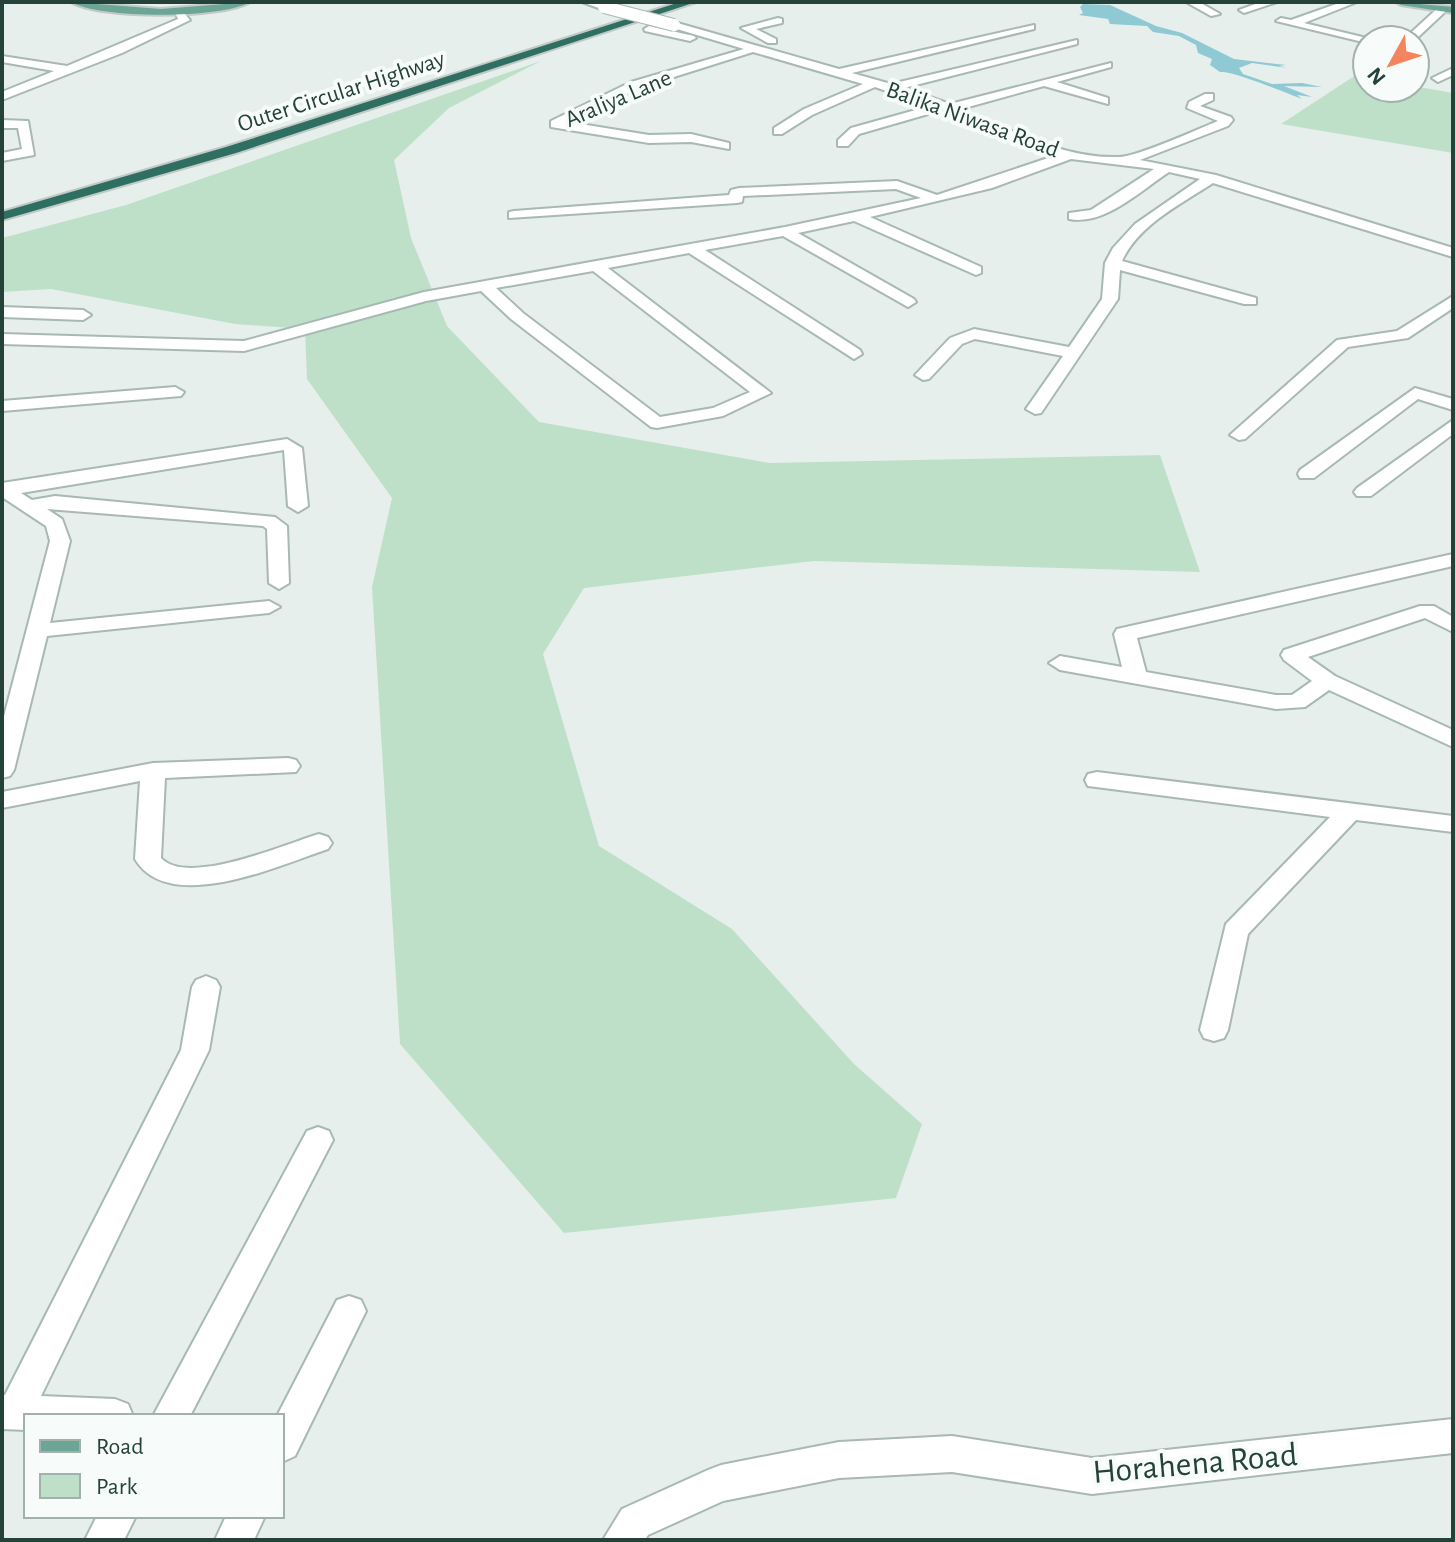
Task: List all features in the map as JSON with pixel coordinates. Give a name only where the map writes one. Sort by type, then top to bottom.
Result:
[{"type":"highway","name":"Outer Circular Highway","points":[[2,206],[232,141],[665,2]]},
{"type":"highway","name":"Outer Circular Highway","points":[[2,216],[231,150],[691,2]]},
{"type":"main road","points":[[84,3],[127,11],[179,14],[245,2]]},
{"type":"main road","points":[[1401,2],[1448,9]]},
{"type":"street","name":"Balika Niwasa Road","points":[[587,2],[789,56],[891,88],[946,107],[1035,145],[1070,155],[1167,167],[1211,178],[1453,253]]},
{"type":"street","points":[[1191,2],[1215,14]]},
{"type":"street","points":[[1244,10],[1272,2]]},
{"type":"street","points":[[1351,36],[1286,22],[1352,2]]},
{"type":"street","points":[[1429,24],[1448,9]]},
{"type":"street","points":[[2,96],[109,51],[144,41],[185,20],[179,14]]},
{"type":"street","points":[[649,29],[748,51],[789,56],[790,50],[746,28],[778,21]]},
{"type":"street","points":[[837,73],[1030,27]]},
{"type":"street","points":[[891,88],[1073,42]]},
{"type":"street","name":"Araliya Lane","points":[[724,146],[691,138],[649,139],[555,123],[635,85],[748,51]]},
{"type":"street","points":[[2,59],[67,70]]},
{"type":"street","points":[[843,143],[855,131],[1107,65]]},
{"type":"street","points":[[1438,78],[1453,71]]},
{"type":"street","points":[[1045,82],[1104,101]]},
{"type":"street","points":[[778,131],[808,112],[874,83]]},
{"type":"street","points":[[1122,162],[1224,123],[1227,120],[1193,108],[1193,105],[1209,97]]},
{"type":"street","points":[[2,124],[24,124],[29,152],[2,157]]},
{"type":"street","points":[[2,339],[244,346],[424,297],[693,249],[937,199],[987,185],[1070,155]]},
{"type":"street","points":[[1074,216],[1095,214],[1167,167]]},
{"type":"street","points":[[1035,409],[1110,299],[1116,254],[1150,219],[1211,178]]},
{"type":"street","points":[[514,215],[737,199],[736,193],[739,192],[897,185],[937,199]]},
{"type":"street","points":[[858,217],[976,270]]},
{"type":"street","points":[[785,231],[908,302]]},
{"type":"street","points":[[693,249],[854,354]]},
{"type":"street","points":[[1113,263],[1250,301]]},
{"type":"street","points":[[484,286],[517,316],[657,423],[717,412],[762,393],[595,265]]},
{"type":"street","points":[[1239,435],[1343,343],[1402,335],[1453,301]]},
{"type":"street","points":[[2,312],[83,315]]},
{"type":"street","points":[[923,375],[956,341],[974,334],[1073,353]]},
{"type":"street","points":[[2,406],[175,392]]},
{"type":"street","points":[[1307,474],[1415,393],[1453,405]]},
{"type":"street","points":[[1364,492],[1453,425]]},
{"type":"street","points":[[3,490],[287,444],[293,448],[298,506]]},
{"type":"street","points":[[2,770],[12,690],[37,631],[60,541],[55,523],[3,490]]},
{"type":"street","points":[[31,506],[55,502],[268,521],[277,526],[279,583]]},
{"type":"street","points":[[1136,678],[1125,634],[1453,560]]},
{"type":"street","points":[[37,631],[269,607]]},
{"type":"street","points":[[1453,626],[1427,610],[1292,655],[1327,681],[1453,739]]},
{"type":"street","points":[[1060,663],[1276,702],[1297,702],[1327,681]]},
{"type":"street","points":[[2,800],[153,771],[288,766]]},
{"type":"street","points":[[153,771],[148,859],[159,872],[186,876],[219,873],[319,843]]},
{"type":"street","points":[[1097,780],[1453,824]]},
{"type":"street","points":[[1214,1030],[1235,931],[1350,812]]},
{"type":"street","points":[[62,1414],[8,1412],[195,1050],[206,987]]},
{"type":"street","points":[[172,1414],[318,1140]]},
{"type":"street","points":[[284,1440],[349,1311]]},
{"type":"street","name":"Horahena Road","points":[[622,1540],[635,1522],[721,1483],[839,1460],[952,1454],[1092,1476],[1453,1436]]},
{"type":"street","points":[[104,1540],[116,1518]]},
{"type":"street","points":[[234,1540],[245,1518]]},
{"type":"green space","points":[[541,61],[449,108],[394,160],[411,238],[447,326],[539,422],[769,463],[1160,455],[1200,572],[814,561],[584,588],[543,654],[599,846],[732,929],[854,1064],[922,1124],[896,1198],[564,1233],[400,1044],[372,587],[392,498],[307,379],[305,329],[235,324],[51,289],[2,292],[2,238],[126,205]]},
{"type":"green space","points":[[1351,78],[1351,104],[1431,104],[1431,89],[1453,93],[1453,153],[1281,124]]},
{"type":"water","points":[[1083,4],[1110,5],[1156,26],[1182,33],[1234,59],[1286,65],[1279,66],[1287,68],[1252,63],[1239,68],[1243,74],[1272,84],[1302,83],[1322,87],[1284,86],[1312,97],[1297,95],[1302,99],[1247,78],[1220,72],[1210,65],[1212,59],[1198,53],[1196,45],[1179,36],[1153,32],[1147,26],[1110,24],[1108,19],[1079,15],[1083,13],[1080,7]]}]
